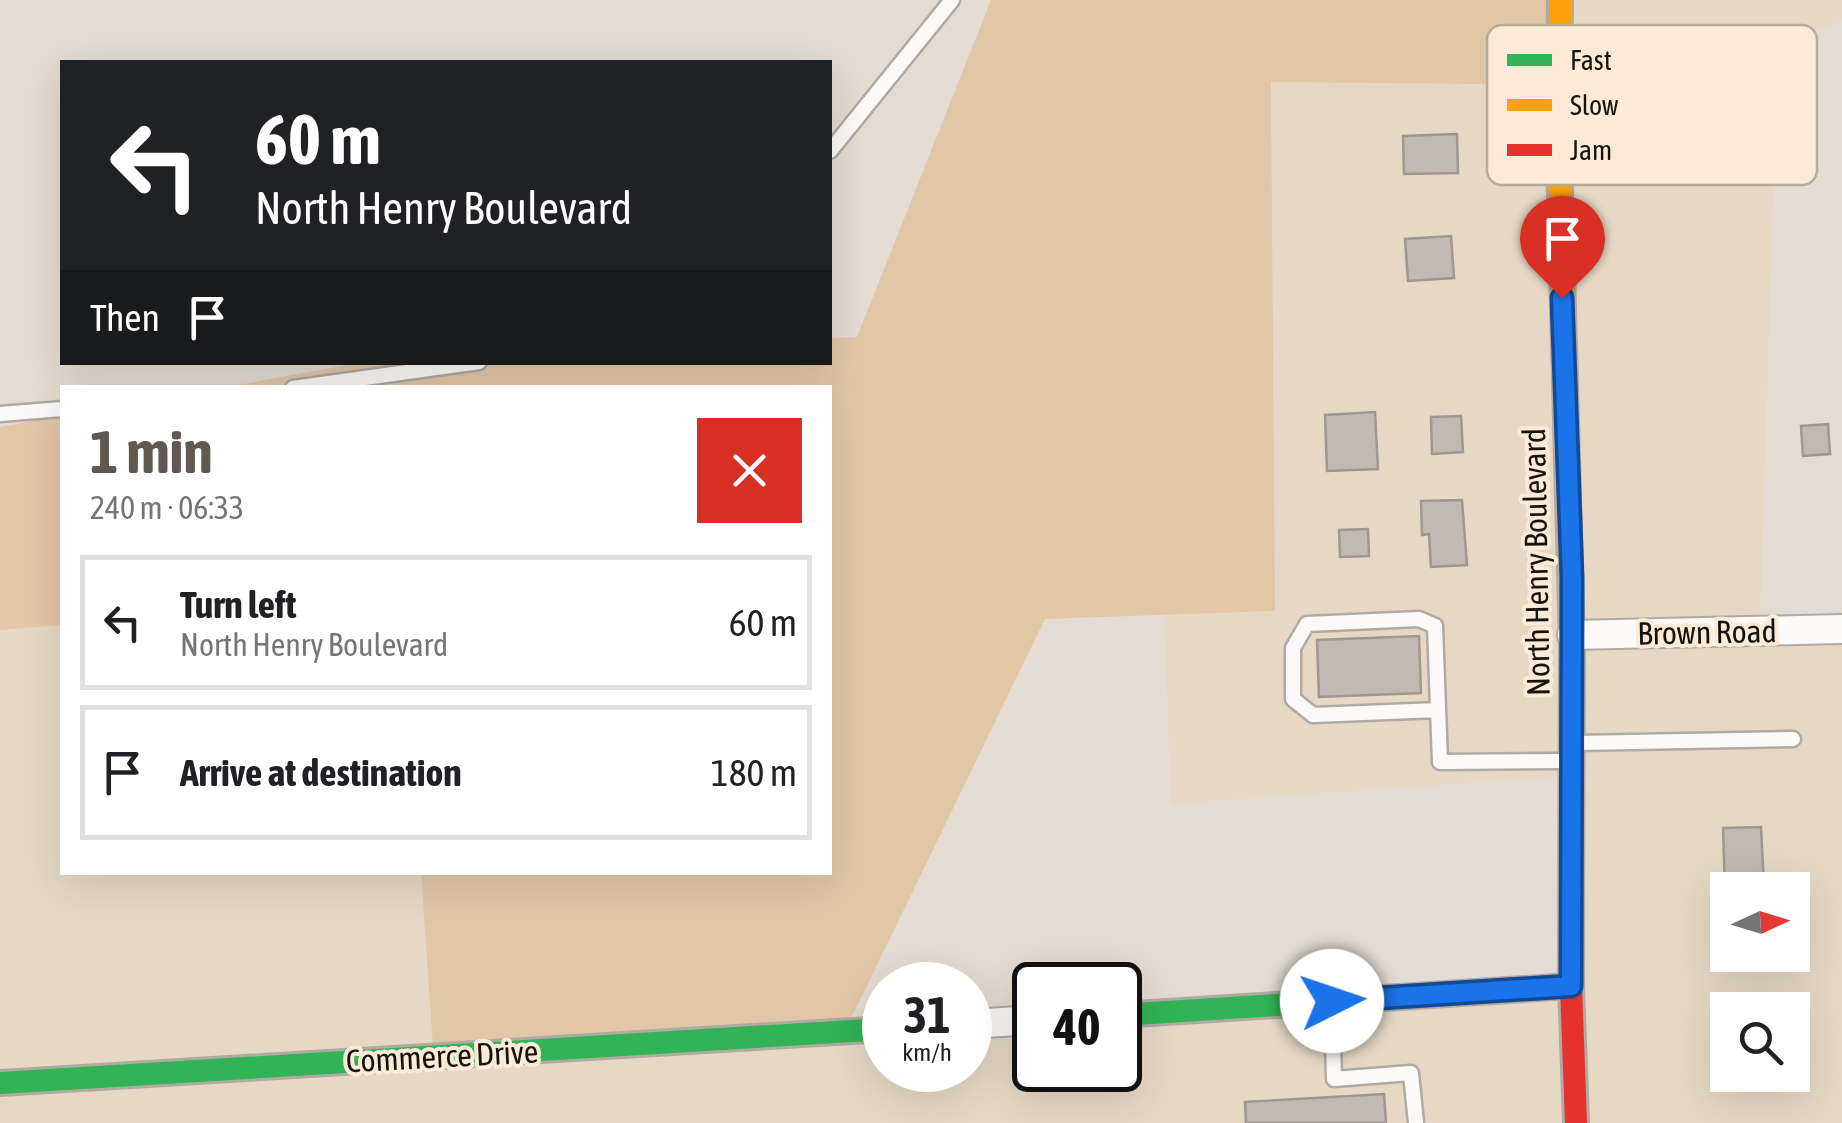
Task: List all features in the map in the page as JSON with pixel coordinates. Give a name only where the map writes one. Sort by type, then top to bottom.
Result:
[{"type":"main road","name":"North Henry Boulevard","points":[[1560,0],[1560,25]]},
{"type":"main road","name":"North Henry Boulevard","points":[[1559,185],[1572,635],[1571,986],[1576,1123]]},
{"type":"main road","points":[[1142,1013],[1571,986]]},
{"type":"main road","name":"Commerce Drive","points":[[0,1083],[862,1031]]},
{"type":"street","name":"Brown Road","points":[[1572,635],[1842,629]]},
{"type":"lane","points":[[832,149],[952,0]]},
{"type":"lane","points":[[314,385],[458,365]]},
{"type":"lane","points":[[0,414],[60,408]]},
{"type":"lane","points":[[1438,710],[1312,715],[1294,699],[1293,648],[1307,624],[1419,619],[1435,626],[1440,762],[1793,740]]},
{"type":"lane","points":[[1332,1001],[1334,1079],[1411,1073],[1416,1123]]},
{"type":"shaded area","points":[[991,0],[1566,0],[1567,25],[1487,25],[1487,84],[1271,82],[1275,611],[1045,619],[878,962],[862,962],[862,996],[845,1031],[433,1047],[421,875],[832,875],[832,385],[238,385],[347,365],[832,365],[832,338],[857,337]]},
{"type":"shaded area","points":[[1566,0],[1842,0],[1842,21],[1817,31],[1817,25],[1566,25]]},
{"type":"shaded area","points":[[1271,82],[1487,84],[1487,185],[1774,185],[1760,626],[1842,621],[1842,1123],[0,1123],[0,630],[60,625],[60,875],[421,875],[433,1046],[862,1031],[862,1092],[992,1092],[992,1026],[1012,1025],[1012,1092],[1142,1092],[1142,1019],[1571,984],[1559,777],[1171,804],[1164,614],[1275,610]]},
{"type":"shaded area","points":[[60,416],[60,625],[0,630],[0,427]]},
{"type":"building","points":[[1457,134],[1458,173],[1404,174],[1403,136]]},
{"type":"building","points":[[1451,236],[1454,278],[1408,281],[1405,239]]},
{"type":"building","points":[[1375,412],[1378,469],[1327,471],[1325,415]]},
{"type":"building","points":[[1461,416],[1463,452],[1432,454],[1431,417]]},
{"type":"building","points":[[1828,424],[1830,454],[1803,456],[1801,426]]},
{"type":"building","points":[[1462,500],[1467,565],[1431,567],[1429,534],[1422,535],[1421,501]]},
{"type":"building","points":[[1368,529],[1369,556],[1340,557],[1339,530]]},
{"type":"building","points":[[1419,636],[1421,693],[1319,697],[1317,640]]},
{"type":"building","points":[[1761,827],[1763,872],[1724,872],[1723,828]]},
{"type":"building","points":[[1384,1094],[1386,1123],[1246,1123],[1245,1102]]},
{"type":"traffic: fast","points":[[1142,1014],[1571,986]]},
{"type":"traffic: fast","points":[[0,1083],[862,1030]]},
{"type":"traffic: slow","points":[[1560,0],[1560,25]]},
{"type":"traffic: slow","points":[[1560,185],[1572,646]]},
{"type":"traffic: jam","points":[[1572,646],[1571,986],[1576,1123]]},
{"type":"route","points":[[1332,1001],[1571,986],[1572,578],[1562,298]]}]
